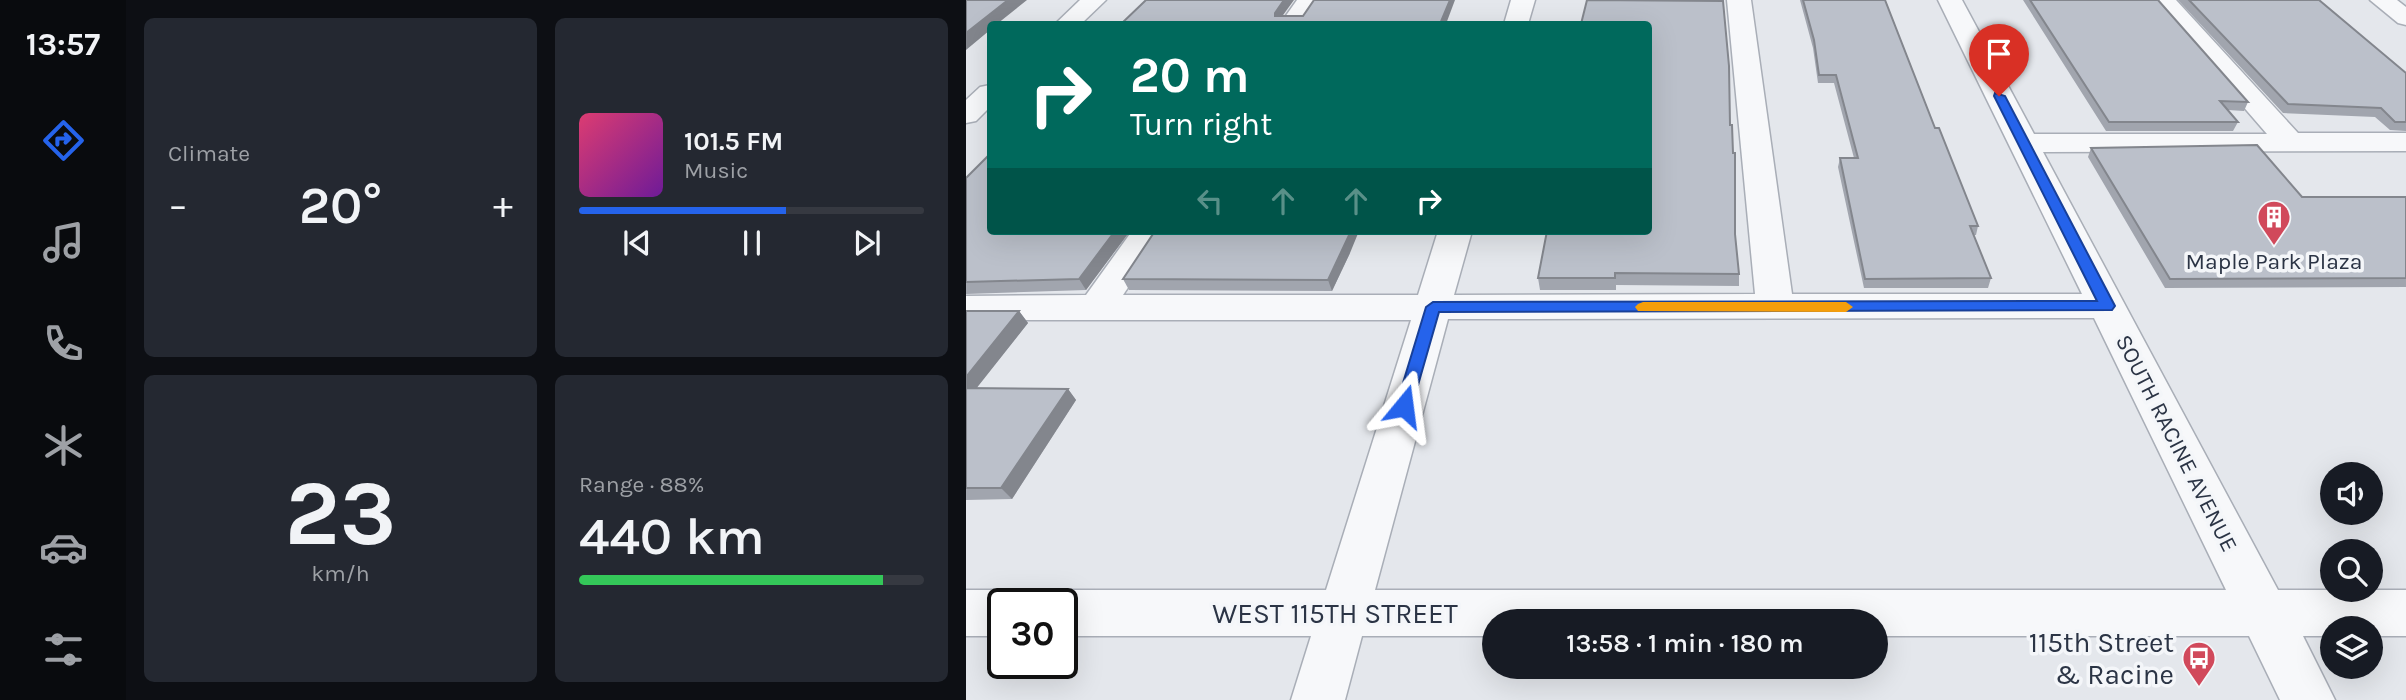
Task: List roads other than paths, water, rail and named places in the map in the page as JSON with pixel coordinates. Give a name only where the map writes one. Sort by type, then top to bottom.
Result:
[{"type":"street","points":[[1070,21],[1094,0]]},
{"type":"street","points":[[1294,21],[1309,0]]},
{"type":"street","points":[[1517,21],[1523,0]]},
{"type":"street","points":[[1739,0],[1775,307]]},
{"type":"street","name":"SOUTH RACINE AVENUE","points":[[1951,0],[2308,700]]},
{"type":"street","points":[[2163,0],[2291,143]]},
{"type":"street","points":[[2382,0],[2406,18]]},
{"type":"street","points":[[966,115],[987,96]]},
{"type":"street","points":[[2024,143],[2406,142]]},
{"type":"street","points":[[1096,308],[1146,235]]},
{"type":"street","points":[[1318,700],[1454,235]]},
{"type":"street","points":[[966,308],[2107,306]]},
{"type":"street","points":[[966,613],[987,612]]},
{"type":"street","name":"WEST 115TH STREET","points":[[1078,612],[2406,613]]},
{"type":"place","name":"Maple Park Plaza","points":[[2274,247]]},
{"type":"place","name":"115th Street & Racine","points":[[2199,688]]}]
